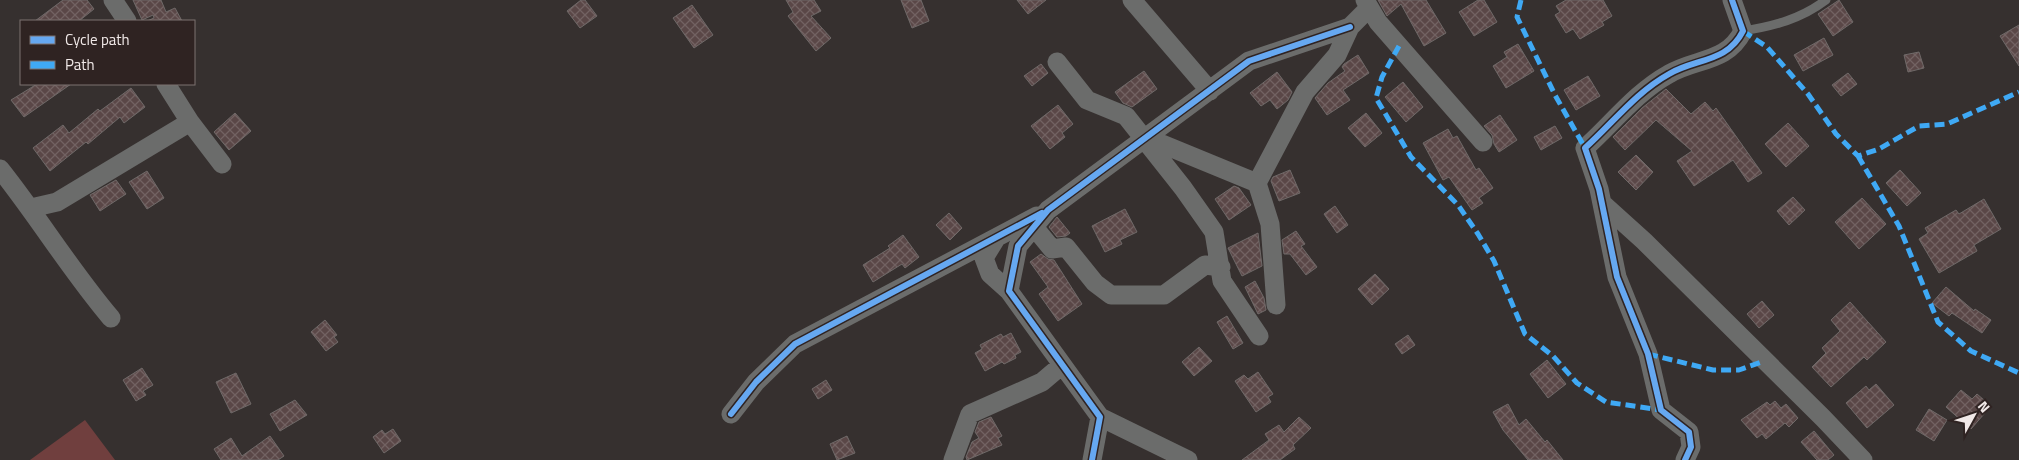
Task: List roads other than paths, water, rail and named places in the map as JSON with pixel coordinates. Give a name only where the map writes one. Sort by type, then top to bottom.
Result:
[{"type":"street","points":[[113,0],[126,20]]},
{"type":"street","points":[[1132,0],[1210,91]]},
{"type":"street","points":[[1685,460],[1690,447],[1689,432],[1661,410],[1648,354],[1617,277],[1603,204],[1585,148],[1602,133],[1627,104],[1670,73],[1726,52],[1738,43],[1744,31],[1732,0]]},
{"type":"street","points":[[1276,305],[1270,224],[1257,183],[1305,92],[1337,55],[1350,27],[1367,4],[1378,22],[1483,142]]},
{"type":"street","points":[[731,414],[756,382],[795,344],[995,240],[1048,210],[1249,61],[1350,27]]},
{"type":"street","points":[[1057,62],[1087,100],[1126,116],[1145,138],[1214,232],[1222,281],[1259,336]]},
{"type":"street","points":[[167,85],[190,122],[222,164]]},
{"type":"street","points":[[31,208],[56,202],[190,122]]},
{"type":"street","points":[[1145,138],[1257,183]]},
{"type":"street","points":[[0,169],[31,208],[87,291],[111,318]]},
{"type":"street","points":[[1603,204],[1644,241],[1863,460]]},
{"type":"street","points":[[1009,291],[1018,246],[1048,210]]},
{"type":"street","points":[[1034,227],[1052,249],[1066,247],[1095,283],[1111,295],[1164,295],[1204,265],[1221,267]]},
{"type":"street","points":[[995,240],[984,258],[990,274],[1009,291],[1100,417],[1188,460]]},
{"type":"street","points":[[954,460],[970,414],[1042,382],[1062,365]]},
{"type":"street","points":[[1092,460],[1100,417]]},
{"type":"lane","points":[[1744,31],[1778,26],[1816,8],[1826,0]]}]
